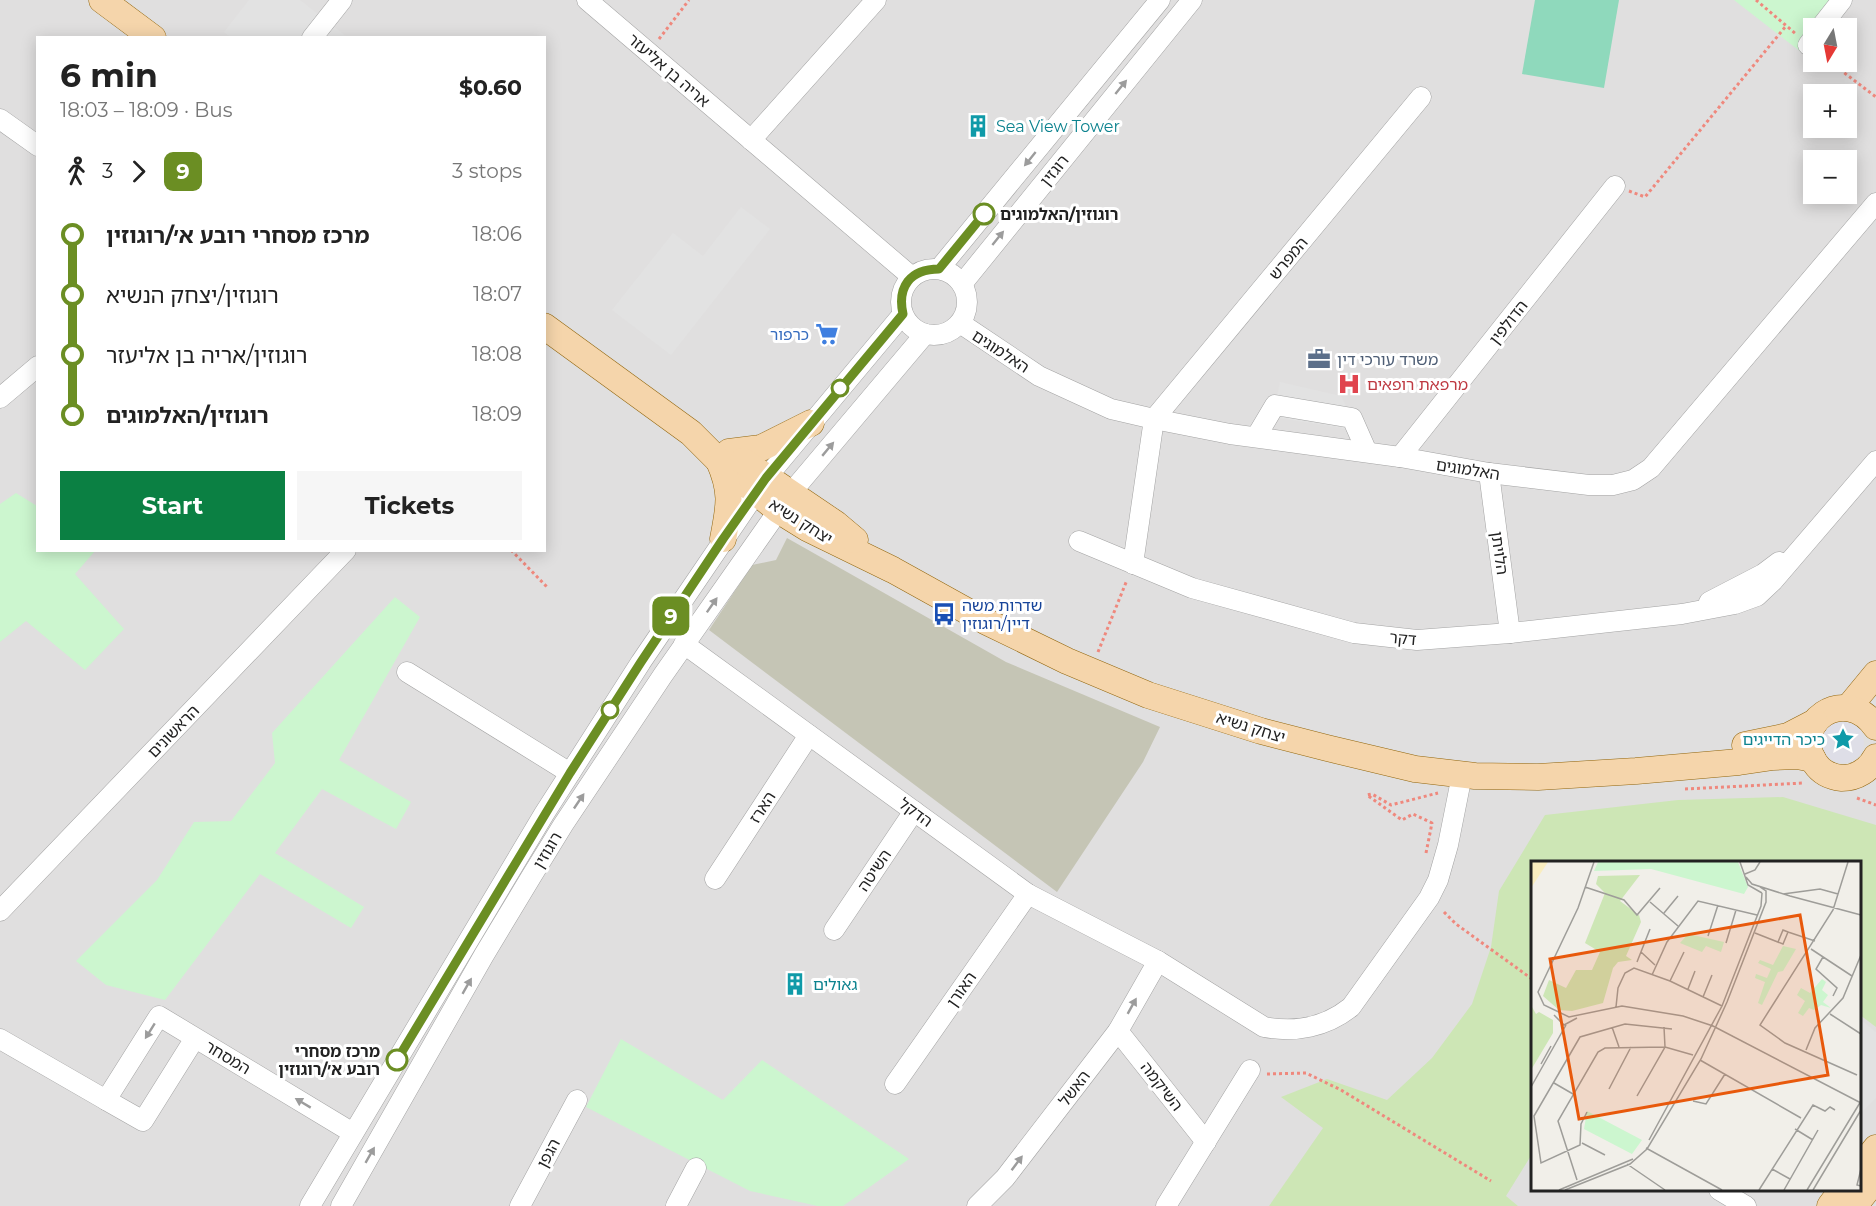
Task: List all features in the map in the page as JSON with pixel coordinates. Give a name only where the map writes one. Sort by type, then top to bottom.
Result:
[{"type":"main road","points":[[102,0],[150,36]]},
{"type":"main road","name":"יצחק נשיא","points":[[546,327],[784,502],[836,524],[893,570],[986,621],[1090,671],[1148,695],[1261,731],[1461,781],[1636,771],[1773,757],[1797,756],[1813,759]]},
{"type":"main road","points":[[723,539],[729,501],[724,456],[761,448],[811,423]]},
{"type":"main road","points":[[1876,674],[1848,708],[1859,711],[1876,727]]},
{"type":"main road","name":"יצחק נשיא","points":[[1636,771],[1788,736],[1815,722],[1829,710],[1848,708]]},
{"type":"main road","points":[[1815,722],[1808,740],[1813,759],[1823,771],[1838,778],[1865,781],[1864,772],[1876,757]]},
{"type":"main road","points":[[1861,1167],[1876,1148]]},
{"type":"main road","points":[[1854,1206],[1876,1179]]},
{"type":"main road","points":[[1830,1206],[1841,1191]]},
{"type":"street","points":[[314,36],[342,0]]},
{"type":"street","name":"אריה בן אליעזר","points":[[587,0],[912,277]]},
{"type":"street","points":[[751,141],[876,0]]},
{"type":"street","name":"רוגזין","points":[[939,269],[1160,0]]},
{"type":"street","name":"רוגזין","points":[[962,284],[1192,0]]},
{"type":"street","points":[[1828,18],[1842,0]]},
{"type":"street","name":"המפרש","points":[[1154,419],[1421,97]]},
{"type":"street","points":[[0,119],[36,145]]},
{"type":"street","name":"הדולפין","points":[[1400,457],[1615,186]]},
{"type":"street","name":"האלמוגים","points":[[960,323],[1040,376],[1111,409],[1256,437],[1400,457],[1489,473],[1589,485],[1613,485],[1633,480],[1651,468],[1876,203]]},
{"type":"street","points":[[929,269],[939,269],[955,277],[962,284],[966,293],[965,314],[960,323],[944,334],[925,334],[908,323],[903,314],[902,294],[912,277],[929,269]]},
{"type":"street","points":[[723,539],[761,485],[903,314]]},
{"type":"street","points":[[784,502],[925,334]]},
{"type":"street","points":[[0,398],[36,368]]},
{"type":"street","points":[[1256,437],[1275,405],[1352,418],[1367,452]]},
{"type":"street","points":[[1133,564],[1154,419]]},
{"type":"street","name":"דקר","points":[[1079,541],[1192,588],[1354,633],[1418,640],[1510,633],[1682,614],[1762,574],[1807,542],[1876,461]]},
{"type":"street","name":"הלויתן","points":[[1489,473],[1510,633]]},
{"type":"street","name":"רוגוזין","points":[[341,1206],[484,955],[542,860],[684,644],[784,502]]},
{"type":"street","name":"רוגוזין","points":[[310,1206],[570,773],[723,539]]},
{"type":"street","name":"הראשונים","points":[[0,911],[344,552]]},
{"type":"street","name":"הדקל","points":[[684,644],[1028,894],[1158,961],[1264,1027],[1277,1029],[1324,1024],[1351,1007],[1429,898],[1443,865],[1461,781]]},
{"type":"street","points":[[408,672],[570,773]]},
{"type":"street","name":"הארז","points":[[715,879],[809,735]]},
{"type":"street","name":"השיטה","points":[[834,930],[914,811]]},
{"type":"street","name":"האורן","points":[[895,1084],[1028,894]]},
{"type":"street","name":"האשל","points":[[978,1206],[1005,1178],[1118,1031],[1158,961]]},
{"type":"street","name":"המסחר","points":[[106,1100],[159,1016],[353,1133]]},
{"type":"street","name":"השיקמה","points":[[1118,1031],[1206,1142]]},
{"type":"street","name":"המסחר","points":[[0,1039],[143,1121],[195,1038]]},
{"type":"street","points":[[1166,1206],[1250,1070]]},
{"type":"street","name":"הגפן","points":[[520,1206],[577,1100]]},
{"type":"street","points":[[676,1206],[696,1168]]},
{"type":"street","points":[[1721,1191],[1746,1206]]},
{"type":"path","points":[[649,52],[689,0]]},
{"type":"path","points":[[1755,0],[1786,26],[1803,36]]},
{"type":"path","points":[[1615,186],[1645,197],[1786,26]]},
{"type":"path","points":[[1843,72],[1876,97]]},
{"type":"path","points":[[513,552],[548,587]]},
{"type":"path","points":[[1090,671],[1133,564]]},
{"type":"path","points":[[1425,856],[1431,823],[1413,814],[1402,820],[1367,795],[1372,794],[1391,806],[1461,781]]},
{"type":"path","points":[[1443,912],[1456,924],[1531,978]]},
{"type":"path","points":[[1250,1070],[1264,1074],[1306,1073],[1341,1090],[1491,1181]]},
{"type":"shaded area","points":[[0,0],[1876,0],[1876,1206],[0,1206]]},
{"type":"shaded area","points":[[249,0],[300,0],[346,36],[229,36],[224,32]]},
{"type":"shaded area","points":[[741,207],[770,229],[671,355],[612,310],[673,233],[703,256]]},
{"type":"shaded area","points":[[1280,382],[1341,396],[1359,431],[1273,417]]},
{"type":"shaded area","points":[[787,538],[1006,662],[1160,727],[1143,762],[1057,892],[709,630],[752,565],[776,560]]},
{"type":"shaded area","name":"כיכר הדייגים","points":[[1843,721],[1858,727],[1864,742],[1858,757],[1843,763],[1828,757],[1822,742],[1828,727]]},
{"type":"shaded area","points":[[1861,1020],[1876,1032],[1876,1098],[1861,1113]]},
{"type":"green space","points":[[1535,0],[1619,0],[1604,88],[1522,74]]},
{"type":"green space","points":[[1734,0],[1836,0],[1824,18],[1803,18],[1803,49],[1801,52]]},
{"type":"green space","points":[[16,493],[36,505],[36,552],[94,552],[75,574],[124,629],[85,670],[26,621],[0,642],[0,504]]},
{"type":"green space","points":[[395,597],[420,617],[339,760],[411,802],[396,829],[322,789],[275,853],[364,907],[351,928],[260,874],[165,1000],[106,985],[76,961],[157,880],[194,822],[231,821],[275,763],[272,733]]},
{"type":"green space","points":[[1783,797],[1876,825],[1876,1027],[1861,1016],[1861,861],[1531,861],[1531,1156],[1506,1196],[1518,1206],[1269,1206],[1323,1128],[1281,1097],[1327,1079],[1387,1100],[1432,1058],[1472,1004],[1491,947],[1499,891],[1545,815],[1678,800]]},
{"type":"green space","points":[[621,1039],[723,1100],[762,1060],[909,1159],[843,1206],[818,1206],[750,1191],[586,1107]]},
{"type":"bus line","name":"9","points":[[397,1060],[570,773],[723,539],[766,478],[903,314],[902,294],[912,277],[929,269],[939,269],[984,214]]},
{"type":"place","name":"Sea View Tower","points":[[978,126]]},
{"type":"place","name":"רוגוזין/האלמוגים","points":[[984,214]]},
{"type":"place","name":"כרפור","points":[[827,334]]},
{"type":"place","name":"משרד עורכי דין","points":[[1319,359]]},
{"type":"place","name":"מרפאת רופאים","points":[[1349,384]]},
{"type":"place","name":"שדרות משה דיין/רוגוזין","points":[[944,614]]},
{"type":"place","name":"כיכר הדייגים","points":[[1843,739]]},
{"type":"place","name":"גאולים","points":[[795,984]]},
{"type":"place","name":"מרכז מסחרי רובע א׳/רוגוזין","points":[[397,1060]]}]
